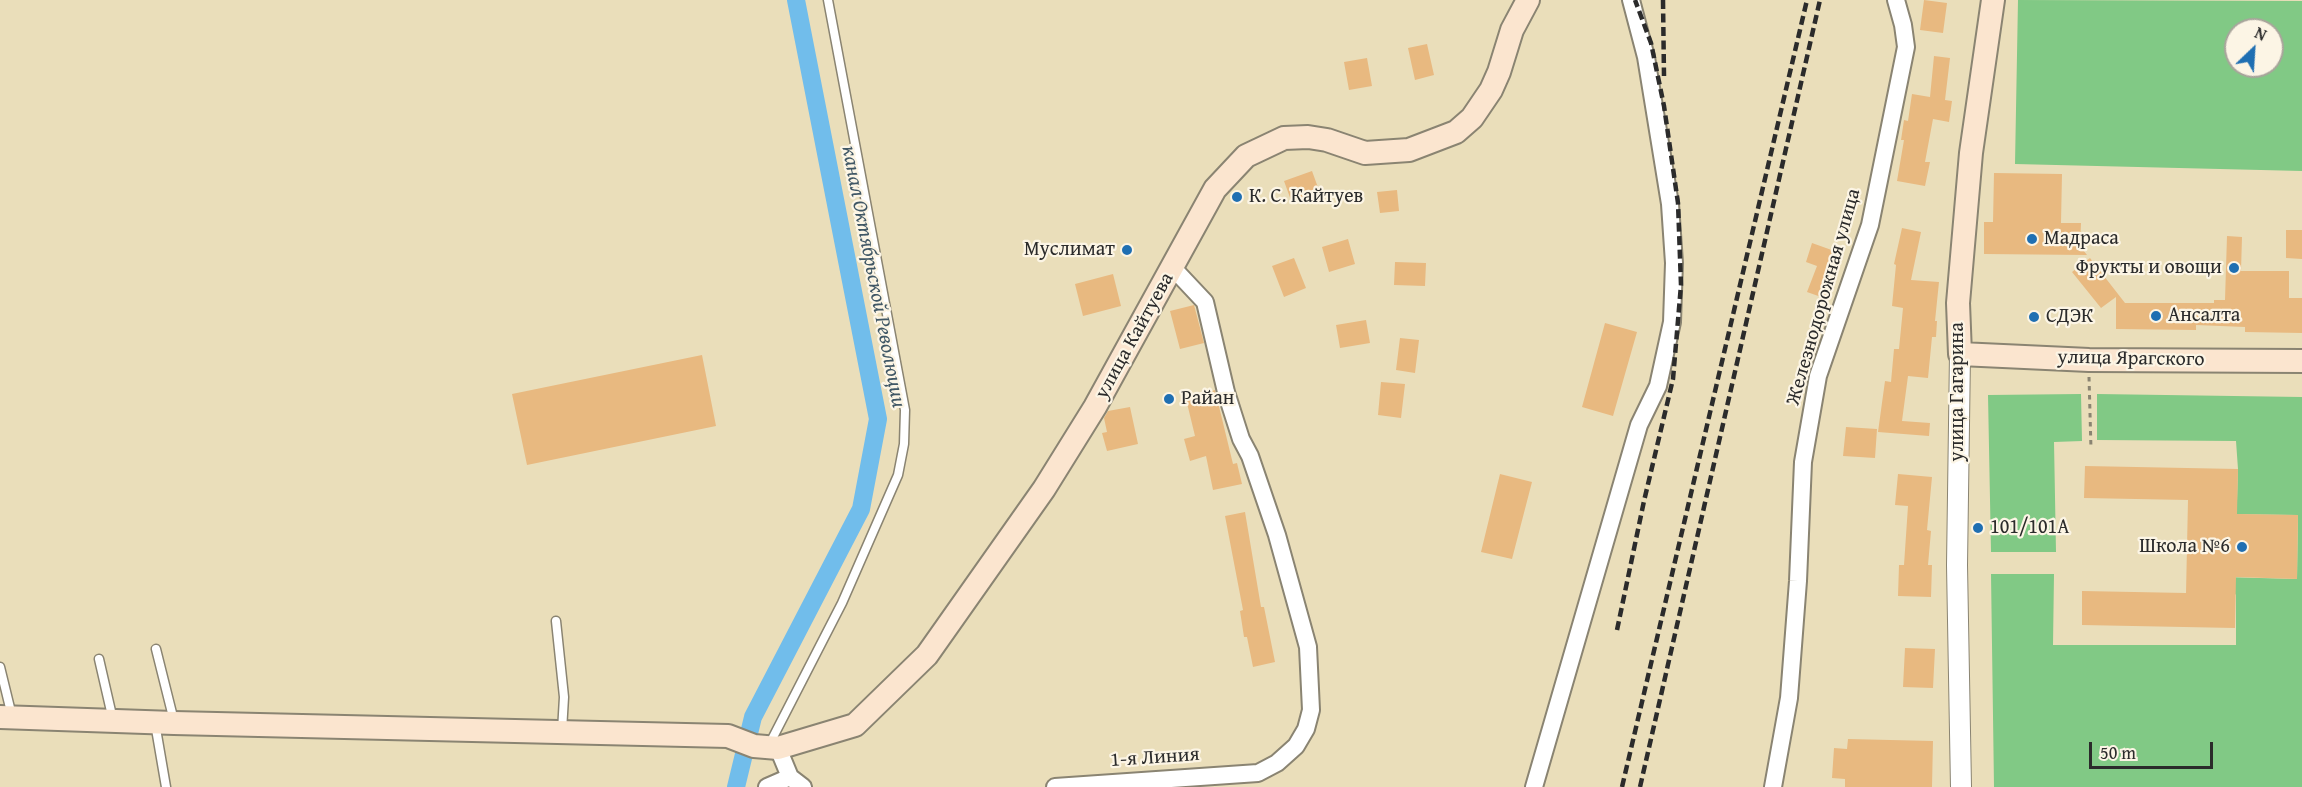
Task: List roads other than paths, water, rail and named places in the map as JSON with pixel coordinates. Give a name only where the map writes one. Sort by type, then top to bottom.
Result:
[{"type":"main road","name":"улица Кайтуева","points":[[767,747],[855,725],[927,655],[1044,489],[1095,407],[1215,189],[1246,156],[1284,138],[1318,138],[1365,153],[1409,150],[1456,132],[1472,118],[1491,90],[1512,30],[1528,0]]},
{"type":"main road","name":"улица Гагарина","points":[[1960,354],[1958,303],[1971,153],[1993,0]]},
{"type":"main road","name":"улица Ярагского","points":[[1960,354],[2089,360],[2302,361]]},
{"type":"main road","points":[[6,717],[165,723],[728,736],[767,747]]},
{"type":"street","points":[[1534,787],[1639,425],[1658,386],[1672,322],[1674,263],[1670,204],[1646,57],[1631,0]]},
{"type":"street","name":"Железнодорожная улица","points":[[1773,787],[1790,698],[1805,450],[1818,376],[1870,225],[1906,47],[1896,0]]},
{"type":"street","name":"1-я Линия","points":[[1056,787],[1192,782],[1258,773],[1277,763],[1296,746],[1306,729],[1311,710],[1308,647],[1277,535],[1226,392],[1204,302],[1173,268]]},
{"type":"street","name":"улица Гагарина","points":[[1960,354],[1957,565],[1961,787]]},
{"type":"street","points":[[767,747],[796,782],[767,787]]},
{"type":"lane","points":[[767,747],[842,603],[898,476],[904,444],[905,410],[828,0]]},
{"type":"lane","points":[[556,621],[564,697],[561,732]]},
{"type":"lane","points":[[156,649],[165,723],[166,787]]},
{"type":"lane","points":[[99,659],[114,721]]},
{"type":"lane","points":[[0,667],[6,717]]},
{"type":"waterway","name":"канал Октябрьской Революции","points":[[736,787],[753,717],[861,509],[878,419],[796,0]]},
{"type":"railway","points":[[1617,630],[1673,379],[1681,285],[1678,203],[1664,106],[1651,43],[1635,0]]},
{"type":"railway","points":[[1663,0],[1664,76]]},
{"type":"railway","points":[[1622,787],[1807,0]]},
{"type":"railway","points":[[1640,787],[1820,0]]},
{"type":"place","name":"К. С. Кайтуев","points":[[1237,197]]},
{"type":"place","name":"Мадраса","points":[[2032,239]]},
{"type":"place","name":"Муслимат","points":[[1127,250]]},
{"type":"place","name":"Фрукты и овощи","points":[[2234,268]]},
{"type":"place","name":"Ансалта","points":[[2156,316]]},
{"type":"place","name":"СДЭК","points":[[2034,317]]},
{"type":"place","name":"Райан","points":[[1169,399]]},
{"type":"place","name":"101/101А","points":[[1978,528]]},
{"type":"place","name":"Школа №6","points":[[2242,547]]}]
